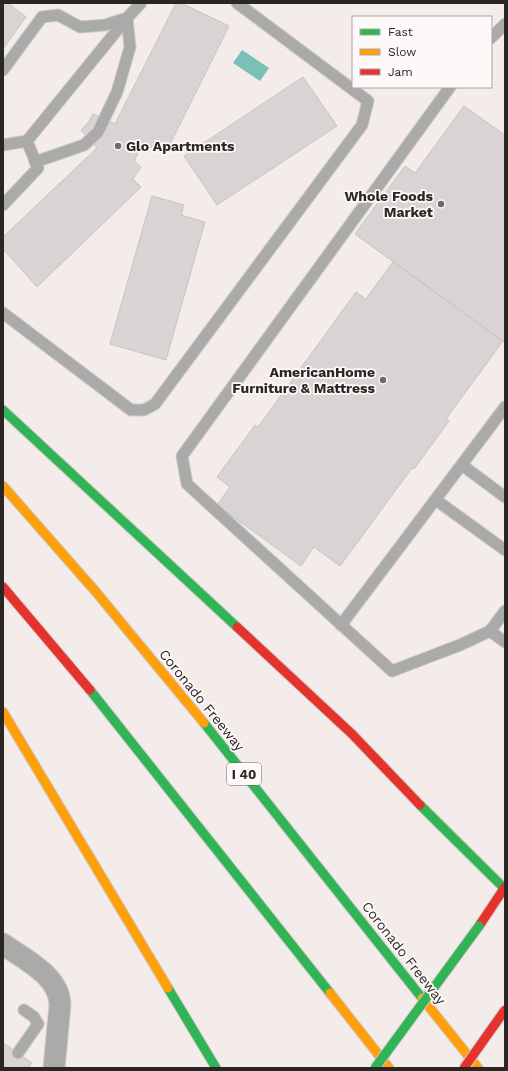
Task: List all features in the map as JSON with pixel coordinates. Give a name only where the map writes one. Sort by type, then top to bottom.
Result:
[{"type":"main road","points":[[3,410],[352,734],[438,824],[505,888],[375,1068]]},
{"type":"main road","name":"Coronado Freeway","points":[[3,486],[96,592],[221,744],[478,1068]]},
{"type":"main road","points":[[3,587],[95,697],[389,1068]]},
{"type":"main road","points":[[3,712],[216,1068]]},
{"type":"main road","points":[[464,1068],[505,1010]]},
{"type":"street","points":[[3,944],[46,975],[56,987],[60,999],[54,1068]]},
{"type":"lane","points":[[3,145],[28,142],[127,18],[141,3]]},
{"type":"lane","points":[[3,313],[131,410],[144,410],[155,404],[362,125],[368,101],[237,3]]},
{"type":"lane","points":[[3,70],[42,17],[58,15],[80,27],[105,25],[127,18]]},
{"type":"lane","points":[[35,162],[84,145],[98,132],[117,92],[130,47],[127,18]]},
{"type":"lane","points":[[492,37],[505,24]]},
{"type":"lane","points":[[449,88],[182,456],[187,484],[392,670],[460,645],[490,631],[505,611]]},
{"type":"lane","points":[[3,205],[38,168],[28,142]]},
{"type":"lane","points":[[341,625],[505,407]]},
{"type":"lane","points":[[462,465],[505,497]]},
{"type":"lane","points":[[436,500],[505,550]]},
{"type":"lane","points":[[490,631],[505,642]]},
{"type":"lane","points":[[24,1010],[34,1017],[38,1024]]},
{"type":"lane","points":[[38,1024],[58,1026]]},
{"type":"lane","points":[[18,1053],[38,1024]]},
{"type":"water","points":[[242,50],[269,68],[260,81],[233,63]]},
{"type":"building","points":[[3,3],[8,3],[26,17],[3,49]]},
{"type":"building","name":"Glo Apartments","points":[[176,3],[181,3],[229,26],[165,154],[143,143],[134,161],[141,167],[133,179],[141,187],[37,287],[3,249],[3,237],[97,148],[81,130],[88,123],[93,114],[115,124]]},
{"type":"building","name":"Glo Apartments","points":[[303,77],[337,126],[217,205],[184,156]]},
{"type":"building","name":"Whole Foods Market","points":[[464,106],[505,135],[505,343],[355,234],[405,166],[415,173]]},
{"type":"building","name":"Glo Apartments","points":[[152,196],[184,205],[181,215],[205,222],[166,360],[110,344]]},
{"type":"building","name":"AmericanHome Furniture & Mattress","points":[[393,262],[503,341],[446,419],[449,421],[414,469],[412,468],[340,566],[314,547],[301,566],[217,505],[230,487],[217,477],[255,425],[258,427],[356,292],[366,299]]},
{"type":"building","points":[[3,1043],[32,1063],[28,1068],[3,1068]]},
{"type":"traffic: fast","points":[[3,410],[237,627]]},
{"type":"traffic: fast","points":[[90,690],[330,993]]},
{"type":"traffic: fast","points":[[204,723],[422,998]]},
{"type":"traffic: fast","points":[[420,805],[505,889]]},
{"type":"traffic: fast","points":[[375,1068],[479,926]]},
{"type":"traffic: fast","points":[[168,988],[216,1068]]},
{"type":"traffic: slow","points":[[3,486],[96,592],[204,723]]},
{"type":"traffic: slow","points":[[3,712],[168,988]]},
{"type":"traffic: slow","points":[[330,993],[389,1068]]},
{"type":"traffic: slow","points":[[422,998],[478,1068]]},
{"type":"traffic: jam","points":[[3,587],[90,690]]},
{"type":"traffic: jam","points":[[237,627],[352,734],[420,805]]},
{"type":"traffic: jam","points":[[479,926],[505,887]]},
{"type":"traffic: jam","points":[[464,1068],[505,1010]]},
{"type":"place","name":"Glo Apartments","points":[[118,146]]},
{"type":"place","name":"Whole Foods Market","points":[[441,204]]},
{"type":"place","name":"AmericanHome Furniture & Mattress","points":[[383,380]]}]
